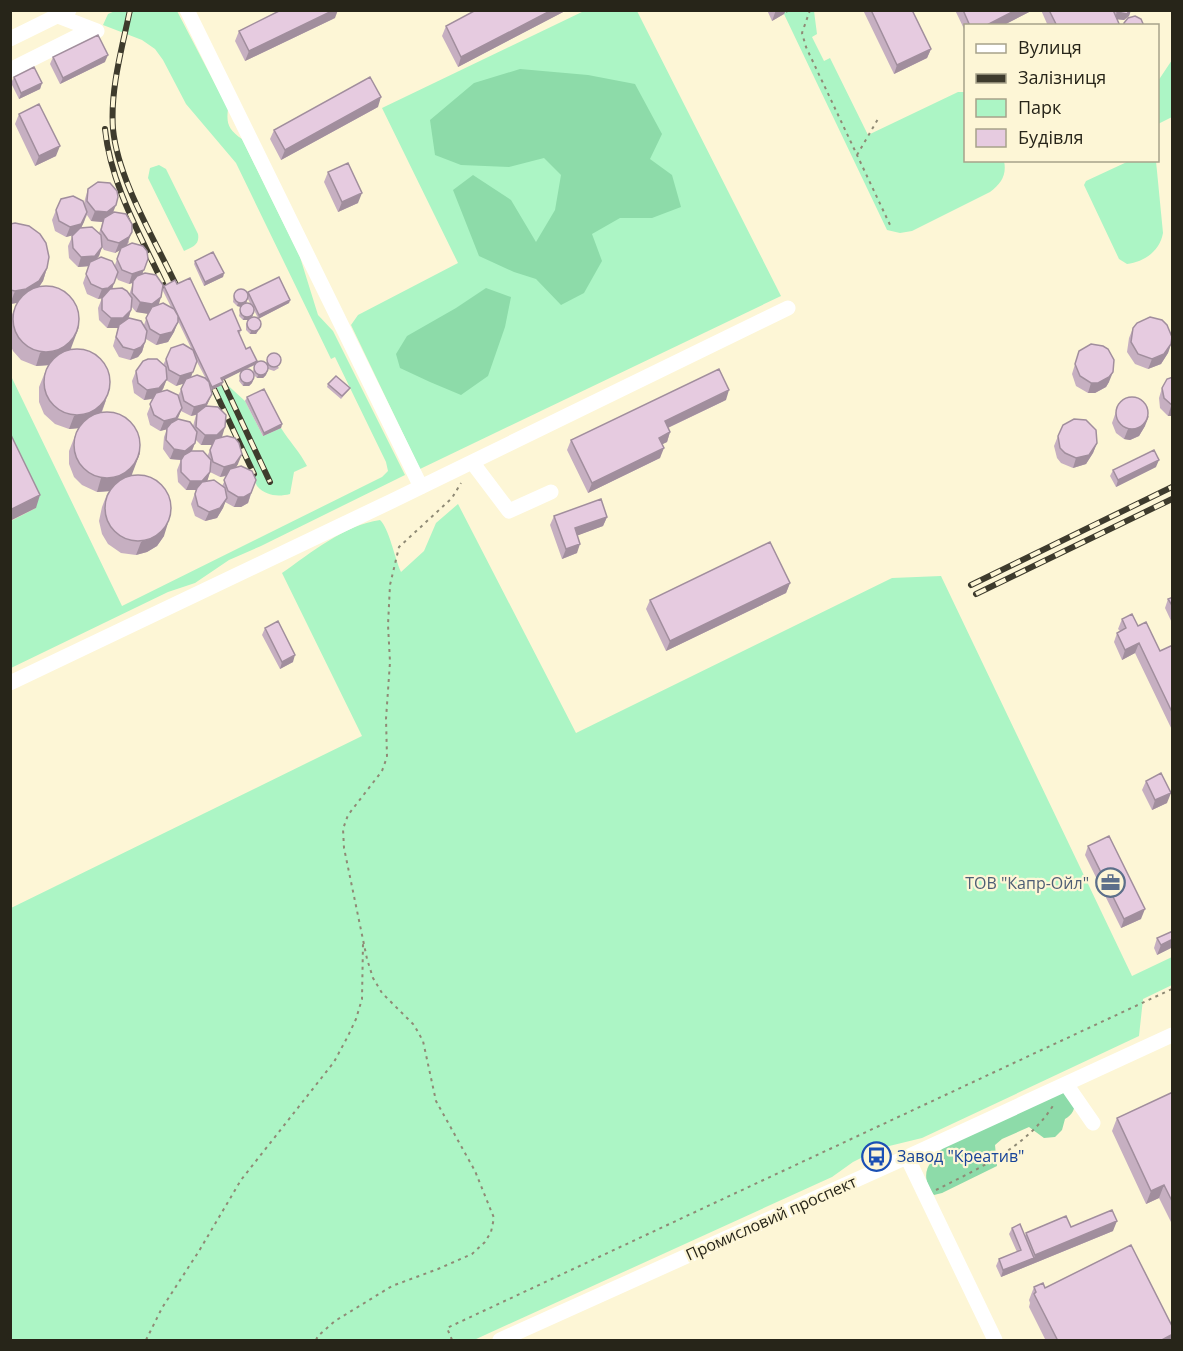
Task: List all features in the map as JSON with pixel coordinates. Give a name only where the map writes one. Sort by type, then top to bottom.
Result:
[{"type":"street","points":[[187,10],[421,487]]},
{"type":"street","points":[[10,39],[64,13],[96,31],[10,69]]},
{"type":"street","points":[[10,683],[421,487],[788,308]]},
{"type":"street","points":[[472,462],[509,511],[551,492]]},
{"type":"street","name":"Промисловий проспект","points":[[502,1340],[1173,1035]]},
{"type":"street","points":[[1066,1084],[1093,1123]]},
{"type":"street","points":[[907,1157],[995,1341]]},
{"type":"path","points":[[810,10],[803,26],[803,39],[891,227]]},
{"type":"path","points":[[857,155],[878,119]]},
{"type":"path","points":[[316,1341],[318,1336],[335,1321],[392,1286],[472,1254],[491,1232],[494,1218],[476,1171],[436,1101],[423,1041],[414,1025],[382,993],[370,968],[344,848],[343,829],[348,815],[382,771],[387,757],[390,585],[399,547],[452,498],[472,462]]},
{"type":"path","points":[[146,1341],[162,1308],[241,1180],[334,1062],[356,1019],[362,999],[364,940]]},
{"type":"path","points":[[452,1341],[447,1328],[1173,989]]},
{"type":"path","points":[[926,1196],[1017,1145],[1049,1112],[1055,1102]]},
{"type":"green space","points":[[786,10],[814,11],[817,34],[812,37],[824,61],[830,58],[868,135],[958,92],[964,92],[964,162],[1004,162],[1004,175],[997,186],[990,192],[912,231],[900,233],[887,230],[783,12]]},
{"type":"green space","points":[[115,11],[177,11],[228,109],[229,126],[242,139],[300,257],[318,315],[333,331],[405,475],[229,560],[195,583],[168,592],[11,668],[11,521],[36,508],[11,456],[11,376],[122,606],[382,477],[388,471],[386,462],[335,357],[331,359],[236,163],[186,104],[155,49],[142,40],[103,25],[108,14]]},
{"type":"green space","points":[[584,11],[637,11],[781,296],[420,469],[351,325],[358,315],[458,263],[382,108]]},
{"type":"green space","points":[[1172,60],[1172,117],[1159,124],[1159,80]]},
{"type":"green space","points":[[520,69],[588,75],[635,84],[662,134],[650,159],[672,175],[681,207],[652,218],[620,218],[592,234],[602,261],[584,293],[561,305],[536,279],[479,256],[453,190],[473,175],[511,200],[536,242],[555,210],[561,175],[544,158],[509,167],[461,165],[435,155],[430,120],[474,83]]},
{"type":"green space","points":[[1127,162],[1156,162],[1163,233],[1158,245],[1150,255],[1127,264],[1119,259],[1084,185],[1086,181]]},
{"type":"green space","points":[[159,165],[166,169],[198,234],[197,243],[184,251],[148,178],[150,168]]},
{"type":"green space","points":[[486,288],[511,297],[505,327],[488,376],[461,395],[400,368],[396,354],[407,336]]},
{"type":"green space","points":[[222,380],[245,401],[263,436],[281,428],[307,466],[294,472],[290,494],[272,495],[257,486],[211,390]]},
{"type":"green space","points":[[458,504],[576,733],[892,578],[941,576],[1132,976],[1172,957],[1172,985],[1143,999],[1139,1036],[922,1138],[881,1148],[853,1162],[832,1177],[474,1340],[11,1340],[11,908],[362,736],[282,573],[341,534],[380,520],[389,537],[401,572],[424,551],[436,523]]},
{"type":"green space","points":[[1074,1087],[1074,1109],[1065,1119],[1062,1130],[1055,1137],[1044,1138],[1029,1127],[1002,1139],[995,1145],[997,1166],[934,1195],[927,1181],[927,1169],[944,1147]]},
{"type":"building","points":[[281,10],[334,10],[249,51],[239,31]]},
{"type":"building","points":[[476,10],[552,10],[461,57],[446,26]]},
{"type":"building","points":[[871,10],[912,10],[931,49],[897,65]]},
{"type":"building","points":[[963,10],[1016,10],[989,24],[969,24]]},
{"type":"building","points":[[1049,10],[1113,10],[1119,24],[1056,24]]},
{"type":"building","points":[[1115,10],[1130,10],[1127,14]]},
{"type":"building","points":[[1135,16],[1141,19],[1143,24],[1124,24],[1128,18]]},
{"type":"building","points":[[98,35],[108,55],[63,78],[53,57]]},
{"type":"building","points":[[34,67],[42,83],[21,93],[14,77]]},
{"type":"building","points":[[370,77],[381,97],[285,150],[274,130]]},
{"type":"building","points":[[39,104],[60,146],[39,156],[19,114]]},
{"type":"building","points":[[348,163],[362,193],[342,202],[328,172]]},
{"type":"building","points":[[98,182],[110,183],[117,191],[116,205],[107,212],[95,211],[87,201],[88,189]]},
{"type":"building","points":[[73,196],[83,201],[87,212],[81,224],[70,227],[59,221],[56,210],[61,199]]},
{"type":"building","points":[[114,212],[126,214],[132,224],[129,237],[119,243],[108,240],[101,230],[104,218]]},
{"type":"building","points":[[10,224],[29,226],[40,234],[46,243],[49,257],[47,268],[39,281],[26,289],[15,291],[10,290]]},
{"type":"building","points":[[92,227],[101,235],[102,247],[95,256],[81,257],[73,248],[72,236],[80,228]]},
{"type":"building","points":[[132,243],[143,246],[147,251],[148,259],[144,270],[132,274],[122,270],[117,259],[121,248]]},
{"type":"building","points":[[213,252],[224,273],[205,282],[195,261]]},
{"type":"building","points":[[101,257],[112,261],[118,272],[114,283],[102,289],[91,284],[86,274],[90,262]]},
{"type":"building","points":[[145,273],[156,275],[163,285],[161,297],[152,304],[140,302],[132,293],[133,281],[137,276]]},
{"type":"building","points":[[279,277],[290,300],[259,315],[248,292]]},
{"type":"building","points":[[190,278],[210,320],[232,309],[246,349],[250,347],[257,361],[221,378],[223,382],[212,387],[164,286],[175,280],[177,284]]},
{"type":"building","points":[[39,286],[53,286],[65,291],[74,300],[79,319],[77,332],[70,343],[53,352],[39,352],[27,347],[18,338],[13,326],[13,312],[18,300],[27,291]]},
{"type":"building","points":[[122,288],[132,298],[131,310],[123,318],[111,318],[102,310],[102,298],[110,289]]},
{"type":"building","points":[[241,289],[246,291],[248,296],[246,301],[241,303],[236,301],[234,296],[236,291]]},
{"type":"building","points":[[163,303],[174,309],[178,322],[172,332],[160,335],[150,329],[146,318],[152,307]]},
{"type":"building","points":[[247,303],[252,305],[254,310],[252,315],[247,317],[242,315],[240,310],[242,305]]},
{"type":"building","points":[[254,317],[259,319],[261,324],[259,329],[254,331],[249,329],[247,324],[249,319]]},
{"type":"building","points":[[1150,317],[1162,320],[1172,337],[1171,344],[1164,354],[1152,359],[1138,354],[1131,342],[1133,328],[1137,323]]},
{"type":"building","points":[[129,318],[141,321],[147,331],[145,342],[134,350],[123,347],[116,337],[119,325]]},
{"type":"building","points":[[183,344],[193,350],[197,361],[193,372],[180,376],[169,370],[166,359],[171,348]]},
{"type":"building","points":[[1091,344],[1108,349],[1114,360],[1113,372],[1098,383],[1091,383],[1080,376],[1075,364],[1079,351]]},
{"type":"building","points":[[70,349],[84,349],[96,354],[105,363],[110,382],[108,395],[101,406],[84,415],[70,415],[58,410],[49,401],[44,389],[44,375],[49,363],[58,354]]},
{"type":"building","points":[[274,353],[279,355],[281,360],[279,365],[274,367],[269,365],[267,360],[269,355]]},
{"type":"building","points":[[157,359],[166,367],[167,379],[159,388],[147,390],[138,383],[136,371],[143,361]]},
{"type":"building","points":[[261,361],[266,363],[268,368],[266,373],[261,375],[256,373],[254,368],[256,363]]},
{"type":"building","points":[[247,369],[252,371],[254,376],[252,381],[247,383],[242,381],[240,376],[242,371]]},
{"type":"building","points":[[719,369],[729,390],[665,421],[670,432],[659,438],[664,448],[592,483],[571,440]]},
{"type":"building","points":[[197,375],[209,382],[212,394],[206,404],[194,407],[184,401],[181,389],[186,379]]},
{"type":"building","points":[[336,376],[350,388],[342,396],[328,384]]},
{"type":"building","points":[[1173,377],[1173,406],[1164,398],[1162,388],[1167,379]]},
{"type":"building","points":[[264,389],[282,424],[264,433],[247,397]]},
{"type":"building","points":[[167,390],[178,395],[182,408],[176,418],[164,421],[154,415],[150,404],[156,393]]},
{"type":"building","points":[[1132,397],[1143,402],[1148,413],[1143,424],[1132,429],[1121,424],[1116,413],[1121,402]]},
{"type":"building","points":[[206,406],[218,407],[226,415],[225,427],[217,435],[205,435],[196,427],[197,413]]},
{"type":"building","points":[[100,412],[114,412],[126,417],[135,426],[140,445],[138,458],[131,469],[114,478],[100,478],[88,473],[79,464],[74,452],[74,438],[79,426],[88,417]]},
{"type":"building","points":[[178,419],[190,422],[197,432],[195,443],[185,451],[174,449],[166,440],[167,428]]},
{"type":"building","points":[[1074,419],[1086,420],[1096,430],[1097,443],[1089,455],[1076,458],[1060,448],[1058,436],[1063,425]]},
{"type":"building","points":[[10,433],[40,495],[10,510]]},
{"type":"building","points":[[227,436],[235,438],[242,454],[235,464],[224,467],[213,462],[210,450],[215,439]]},
{"type":"building","points":[[1154,450],[1159,460],[1118,480],[1113,470]]},
{"type":"building","points":[[191,451],[203,451],[211,460],[210,472],[202,481],[190,481],[181,472],[181,460]]},
{"type":"building","points":[[241,466],[252,471],[256,480],[251,493],[238,497],[228,491],[224,480],[230,469]]},
{"type":"building","points":[[131,475],[145,475],[157,480],[166,489],[171,508],[169,521],[162,532],[145,541],[131,541],[119,536],[110,527],[105,515],[105,501],[110,489],[119,480]]},
{"type":"building","points":[[214,480],[225,488],[227,498],[220,508],[209,512],[198,506],[195,494],[202,482]]},
{"type":"building","points":[[601,499],[607,517],[575,528],[580,544],[566,549],[554,516]]},
{"type":"building","points":[[770,542],[790,583],[670,641],[650,600]]},
{"type":"building","points":[[1173,597],[1173,607],[1168,599]]},
{"type":"building","points":[[1132,614],[1138,626],[1146,622],[1160,651],[1173,645],[1173,714],[1139,643],[1125,650],[1117,633],[1126,628],[1122,619]]},
{"type":"building","points":[[278,621],[295,655],[282,662],[265,628]]},
{"type":"building","points":[[1161,773],[1171,793],[1155,800],[1146,781]]},
{"type":"building","points":[[1109,836],[1145,909],[1124,919],[1088,846]]},
{"type":"building","points":[[1173,931],[1173,939],[1161,945],[1157,938]]},
{"type":"building","points":[[1173,1092],[1173,1203],[1164,1185],[1151,1191],[1117,1118]]},
{"type":"building","points":[[1112,1210],[1117,1221],[1035,1255],[1026,1233],[1066,1216],[1071,1227]]},
{"type":"building","points":[[1020,1224],[1034,1258],[1003,1270],[999,1259],[1021,1250],[1012,1228]]},
{"type":"building","points":[[1131,1245],[1173,1328],[1173,1334],[1160,1341],[1058,1341],[1034,1294],[1036,1292],[1034,1287],[1043,1283],[1045,1288]]},
{"type":"railway","points":[[130,10],[113,99],[116,149],[139,210],[177,287]]},
{"type":"railway","points":[[105,129],[108,150],[120,191],[165,288]]},
{"type":"railway","points":[[222,380],[270,482]]},
{"type":"railway","points":[[214,389],[254,474]]},
{"type":"railway","points":[[971,585],[1172,487]]},
{"type":"railway","points":[[976,594],[1172,499]]},
{"type":"place","name":"ТОВ \"Капр-Ойл\"","points":[[1110,883]]},
{"type":"place","name":"Завод \"Креатив\"","points":[[876,1156]]}]
